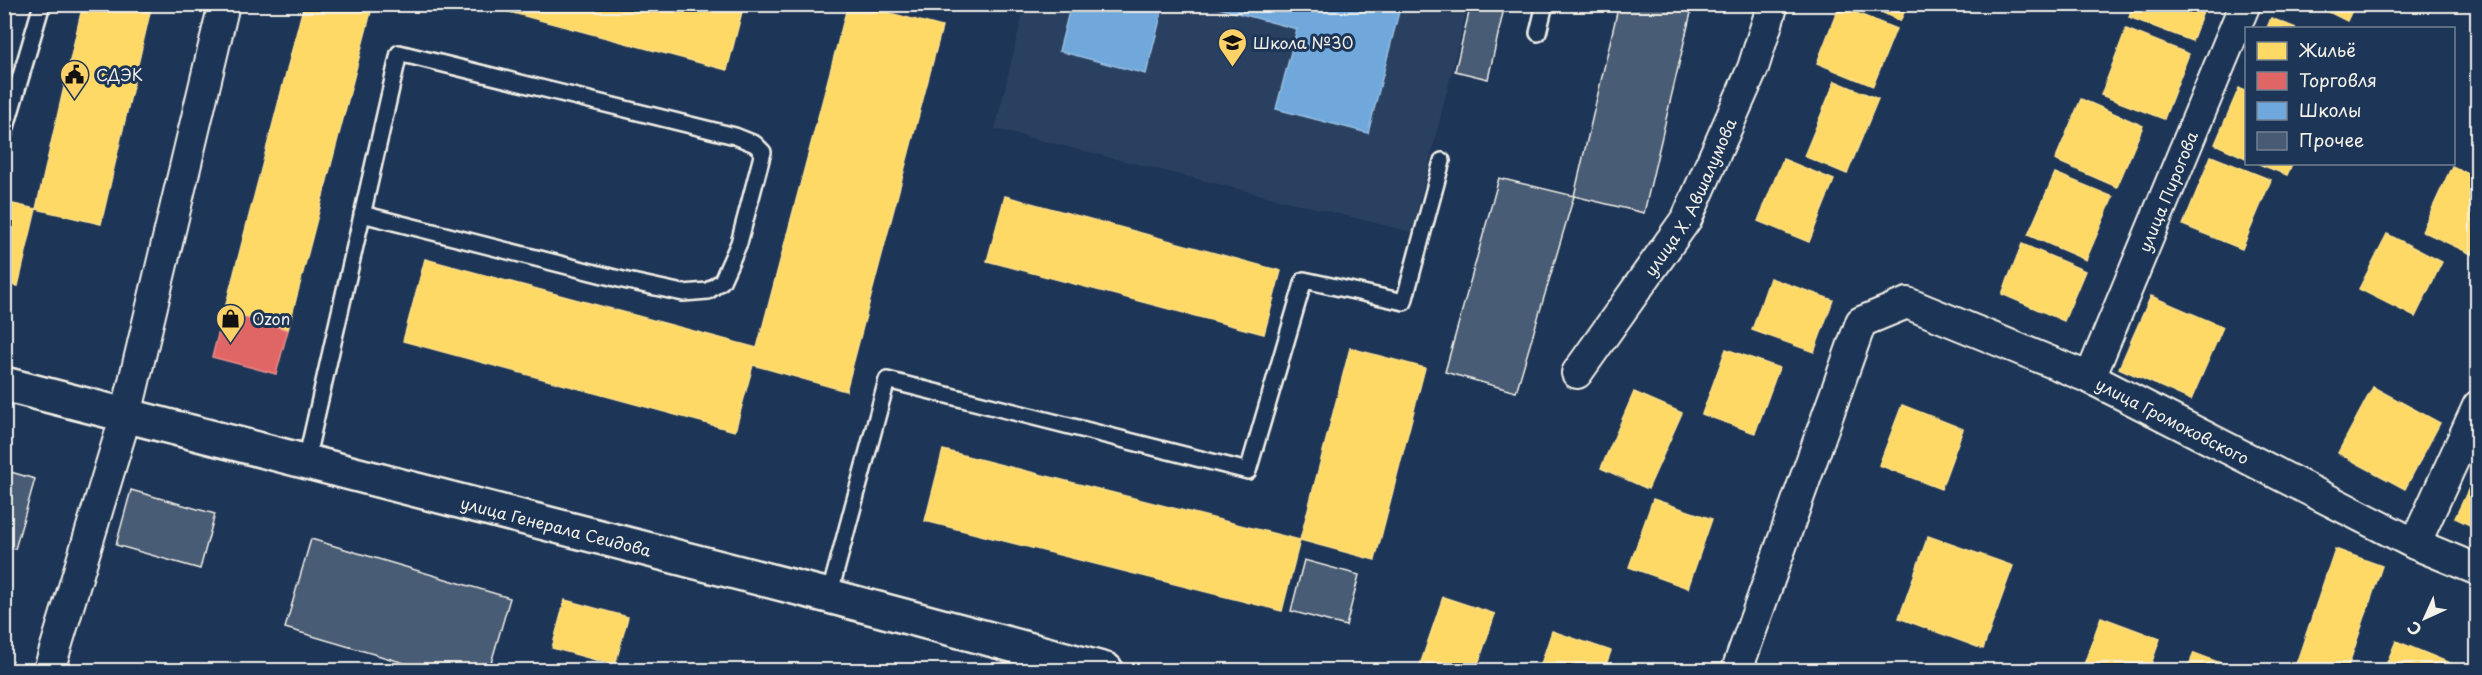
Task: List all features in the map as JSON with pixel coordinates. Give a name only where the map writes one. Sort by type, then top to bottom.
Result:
[{"type":"street","points":[[49,670],[126,415],[224,4]]},
{"type":"street","name":"улица Х. Авшалумова","points":[[1577,373],[1687,218],[1753,68],[1773,4]]},
{"type":"street","name":"улица Пирогова","points":[[2090,378],[2245,4]]},
{"type":"street","name":"улица Громоковского","points":[[1737,670],[1861,322],[1907,303],[2090,378],[2415,544],[2478,570]]},
{"type":"street","name":"улица Генерала Сеидова","points":[[4,384],[829,596],[1106,670]]},
{"type":"street","points":[[2415,544],[2478,406]]},
{"type":"lane","points":[[4,134],[42,4]]},
{"type":"lane","points":[[1538,33],[1545,4]]},
{"type":"lane","points":[[306,461],[362,214],[399,53],[735,136],[755,144],[763,152],[740,243],[722,281],[708,291],[683,292],[623,280],[362,214]]},
{"type":"lane","points":[[829,596],[887,380],[1248,471],[1304,280],[1404,302],[1442,161]]},
{"type":"shaded area","name":"Школа №30","points":[[1025,5],[1468,5],[1412,232],[995,129]]},
{"type":"building: Жильё","points":[[83,4],[152,4],[101,224],[36,209]]},
{"type":"building: Жильё","points":[[304,4],[373,4],[288,330],[224,312]]},
{"type":"building: Жильё","points":[[480,4],[744,4],[727,70]]},
{"type":"building: Жильё","points":[[848,4],[857,4],[942,27],[846,391],[753,365],[735,431],[403,341],[425,259],[757,348]]},
{"type":"building: Жильё","points":[[1865,4],[1908,4],[1900,21]]},
{"type":"building: Жильё","points":[[2133,4],[2206,4],[2192,41],[2129,17]]},
{"type":"building: Жильё","points":[[2313,4],[2355,4],[2347,21]]},
{"type":"building: Жильё","points":[[1839,6],[1896,29],[1873,86],[1817,63]]},
{"type":"building: Жильё","points":[[2271,18],[2294,27],[2267,27]]},
{"type":"building: Жильё","points":[[2126,29],[2189,54],[2164,119],[2101,95]]},
{"type":"building: Жильё","points":[[1835,81],[1878,99],[1847,174],[1804,156]]},
{"type":"building: Жильё","points":[[2239,88],[2245,91],[2245,158],[2215,144]]},
{"type":"building: Жильё","points":[[2081,99],[2143,126],[2117,187],[2055,160]]},
{"type":"building: Жильё","points":[[2211,156],[2271,180],[2242,249],[2183,225]]},
{"type":"building: Жильё","points":[[1783,159],[1834,180],[1809,242],[1758,221]]},
{"type":"building: Жильё","points":[[2262,165],[2292,165],[2287,175]]},
{"type":"building: Жильё","points":[[2452,166],[2478,178],[2478,257],[2422,231]]},
{"type":"building: Жильё","points":[[2055,173],[2113,197],[2086,260],[2028,235]]},
{"type":"building: Жильё","points":[[1005,196],[1281,271],[1264,334],[987,261]]},
{"type":"building: Жильё","points":[[4,202],[36,209],[18,286],[4,283]]},
{"type":"building: Жильё","points":[[2387,234],[2442,262],[2415,317],[2359,289]]},
{"type":"building: Жильё","points":[[2022,244],[2085,271],[2064,321],[2002,294]]},
{"type":"building: Жильё","points":[[1770,278],[1833,300],[1814,352],[1752,330]]},
{"type":"building: Жильё","points":[[2151,296],[2223,327],[2191,400],[2119,368]]},
{"type":"building: Жильё","points":[[1350,348],[1425,368],[1375,560],[1300,540]]},
{"type":"building: Жильё","points":[[1726,349],[1779,368],[1755,433],[1702,414]]},
{"type":"building: Жильё","points":[[2373,387],[2440,423],[2405,489],[2338,453]]},
{"type":"building: Жильё","points":[[1634,392],[1682,413],[1648,489],[1601,468]]},
{"type":"building: Жильё","points":[[1902,405],[1963,429],[1941,489],[1879,465]]},
{"type":"building: Жильё","points":[[943,450],[1300,540],[1282,611],[925,521]]},
{"type":"building: Жильё","points":[[2478,472],[2478,529],[2455,518]]},
{"type":"building: Жильё","points":[[1653,499],[1712,519],[1688,588],[1629,567]]},
{"type":"building: Жильё","points":[[1928,536],[2013,566],[1983,649],[1899,618]]},
{"type":"building: Жильё","points":[[2335,549],[2382,566],[2347,670],[2294,670]]},
{"type":"building: Жильё","points":[[1443,597],[1495,614],[1476,670],[1419,668]]},
{"type":"building: Жильё","points":[[565,600],[628,617],[615,665],[552,648]]},
{"type":"building: Жильё","points":[[2101,617],[2160,639],[2149,670],[2082,670]]},
{"type":"building: Жильё","points":[[1552,631],[1611,651],[1604,670],[1539,670]]},
{"type":"building: Жильё","points":[[2396,641],[2452,664],[2450,670],[2384,670]]},
{"type":"building: Жильё","points":[[2194,653],[2239,670],[2187,670]]},
{"type":"building: Торговля","points":[[224,312],[288,330],[276,374],[212,357]]},
{"type":"building: Школы","points":[[1071,4],[1164,4],[1146,74],[1059,51]]},
{"type":"building: Школы","points":[[1204,4],[1401,4],[1368,133],[1276,109],[1297,29]]},
{"type":"building: Прочее","points":[[1471,4],[1505,4],[1488,79],[1455,71]]},
{"type":"building: Прочее","points":[[1619,4],[1693,4],[1644,213],[1574,196]]},
{"type":"building: Прочее","points":[[1499,178],[1574,196],[1516,392],[1445,372]]},
{"type":"building: Прочее","points":[[4,470],[35,479],[15,549],[4,546]]},
{"type":"building: Прочее","points":[[131,490],[215,514],[200,569],[116,545]]},
{"type":"building: Прочее","points":[[311,539],[510,598],[489,670],[428,670],[285,628]]},
{"type":"building: Прочее","points":[[1304,560],[1359,575],[1346,626],[1291,611]]},
{"type":"place","name":"Школа №30","points":[[1232,68]]},
{"type":"place","name":"СДЭК","points":[[75,100]]},
{"type":"place","name":"Ozon","points":[[231,344]]}]
